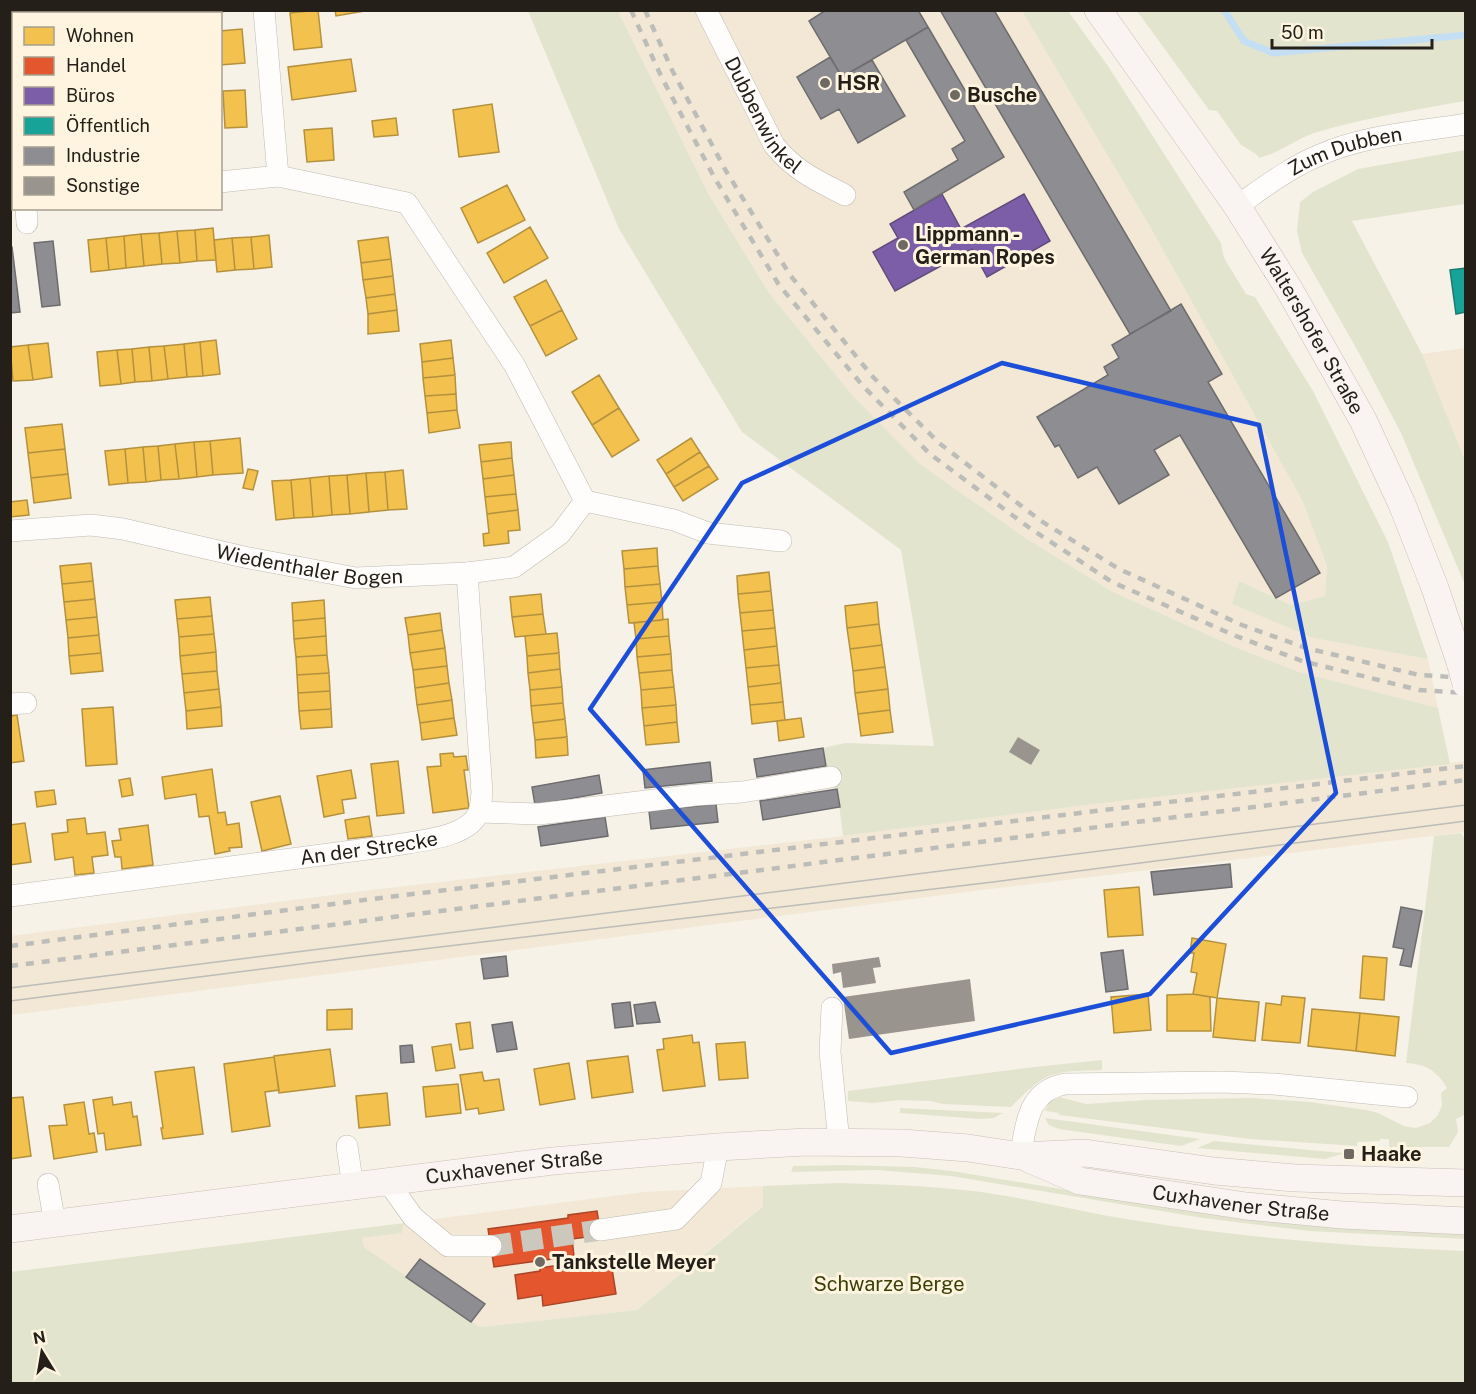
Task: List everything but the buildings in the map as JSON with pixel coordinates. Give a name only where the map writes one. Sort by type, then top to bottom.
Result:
[{"type":"main road","name":"Waltershofer Straße","points":[[1098,10],[1237,206],[1289,289],[1363,420],[1401,504],[1435,588],[1463,674]]},
{"type":"main road","name":"Cuxhavener Straße","points":[[10,1229],[553,1161],[718,1147],[839,1142],[942,1146],[1020,1156],[1085,1153],[1214,1171],[1295,1178],[1466,1183]]},
{"type":"main road","name":"Cuxhavener Straße","points":[[1020,1156],[1080,1181],[1202,1199],[1342,1215],[1466,1221]]},
{"type":"street","points":[[264,10],[278,176]]},
{"type":"street","name":"Dubbenwinkel","points":[[706,10],[774,145],[788,162],[809,177],[845,195]]},
{"type":"street","name":"Zum Dubben","points":[[1237,206],[1297,167],[1334,149],[1370,140],[1466,124]]},
{"type":"street","points":[[222,182],[278,176],[407,203],[515,366],[585,501],[674,520],[708,533],[781,541]]},
{"type":"street","name":"Wiedenthaler Bogen","points":[[10,531],[90,525],[123,529],[244,558],[356,578],[467,573],[514,567],[560,534],[585,501]]},
{"type":"street","points":[[467,573],[482,793],[479,812],[539,814],[685,796],[742,792],[831,777]]},
{"type":"street","name":"An der Strecke","points":[[10,896],[390,846],[446,835],[467,828],[479,812]]},
{"type":"street","points":[[832,1008],[830,1052],[839,1142]]},
{"type":"street","points":[[1020,1156],[1033,1104],[1045,1092],[1065,1084],[1222,1082],[1274,1084],[1407,1097]]},
{"type":"street","points":[[347,1146],[353,1187]]},
{"type":"street","points":[[600,1230],[676,1219],[711,1183],[718,1147]]},
{"type":"street","points":[[388,1182],[413,1217],[448,1246],[491,1246]]},
{"type":"street","points":[[48,1184],[55,1224]]},
{"type":"highlighted area","points":[[1002,363],[1259,425],[1336,793],[1150,994],[891,1053],[590,709],[742,483]]},
{"type":"shaded area","points":[[618,11],[1022,11],[1153,232],[1303,502],[1327,566],[1325,596],[1291,605],[1239,581],[1233,604],[1313,638],[1428,659],[1438,708],[1299,672],[1235,647],[1111,591],[1024,537],[920,464],[853,396],[769,293],[708,193]]},
{"type":"shaded area","points":[[1466,348],[1465,460],[1422,354]]},
{"type":"shaded area","points":[[1465,761],[1465,832],[982,890],[11,1015],[10,936],[379,889]]},
{"type":"shaded area","name":"Tankstelle Meyer","points":[[763,1186],[763,1205],[637,1310],[480,1327],[364,1247],[362,1238],[401,1233],[404,1223],[644,1192]]},
{"type":"green space","points":[[528,11],[618,11],[708,193],[769,293],[853,396],[920,464],[1024,537],[1111,591],[1235,647],[1299,672],[1438,708],[1450,764],[1103,803],[843,836],[837,789],[826,766],[823,748],[845,743],[934,746],[901,550],[742,432],[619,229]]},
{"type":"green space","points":[[1022,11],[1068,11],[1108,66],[1221,243],[1224,258],[1246,294],[1255,297],[1313,391],[1388,542],[1428,659],[1313,638],[1232,604],[1239,581],[1291,605],[1325,596],[1327,566],[1303,502],[1153,232]]},
{"type":"green space","points":[[1137,11],[1465,11],[1465,101],[1351,123],[1314,133],[1259,158],[1241,145],[1217,111],[1209,110]]},
{"type":"green space","points":[[1465,150],[1465,204],[1352,221],[1422,354],[1465,460],[1465,585],[1401,433],[1302,253],[1297,231],[1300,202],[1313,192],[1358,169]]},
{"type":"green space","points":[[1461,833],[1466,840],[1466,1114],[1456,1119],[1458,1132],[1449,1147],[1389,1147],[1389,1139],[1357,1142],[1357,1146],[1250,1139],[1059,1115],[1059,1113],[1045,1111],[1049,1102],[1059,1097],[1086,1104],[1146,1100],[1251,1098],[1310,1102],[1366,1110],[1378,1113],[1404,1126],[1416,1128],[1430,1123],[1438,1115],[1442,1105],[1441,1093],[1447,1088],[1430,1070],[1406,1063],[1434,836]]},
{"type":"green space","points":[[1102,1060],[1102,1070],[1071,1071],[1051,1075],[1034,1086],[1011,1107],[943,1104],[930,1101],[900,1100],[873,1103],[848,1101],[848,1091]]},
{"type":"green space","points":[[900,1108],[1003,1113],[994,1118],[981,1119],[900,1113]]},
{"type":"green space","points":[[1045,1118],[1200,1139],[1181,1146],[1059,1129],[1049,1125]]},
{"type":"green space","points":[[1214,1141],[1342,1154],[1325,1159],[1197,1148]]},
{"type":"green space","points":[[793,1166],[915,1167],[952,1171],[1205,1213],[1465,1233],[1465,1239],[1310,1231],[1203,1218],[951,1176],[877,1170],[791,1172]]},
{"type":"green space","name":"Schwarze Berge","points":[[837,1183],[973,1191],[1139,1221],[1261,1237],[1465,1251],[1465,1383],[11,1383],[10,1272],[404,1223],[402,1233],[362,1238],[364,1247],[480,1327],[637,1310],[763,1206],[763,1186]]},
{"type":"waterway","points":[[1224,10],[1244,41],[1273,53],[1466,35]]},
{"type":"tunnel","points":[[491,1246],[600,1230]]},
{"type":"tram line","points":[[10,988],[1466,805]]},
{"type":"tram line","points":[[10,1001],[364,956],[993,882],[1466,821]]},
{"type":"railway","points":[[631,10],[661,76],[714,177],[779,285],[863,386],[930,454],[1031,529],[1112,582],[1236,636],[1302,661],[1419,690],[1466,693]]},
{"type":"railway","points":[[645,10],[672,70],[726,171],[790,275],[873,377],[939,443],[1041,521],[1119,569],[1242,625],[1306,648],[1419,675],[1466,678]]},
{"type":"railway","points":[[10,946],[364,900],[1466,766]]},
{"type":"railway","points":[[10,966],[1466,780]]},
{"type":"place","name":"HSR","points":[[825,83]]},
{"type":"place","name":"Busche","points":[[955,95]]},
{"type":"place","name":"Lippmann - German Ropes","points":[[903,245]]},
{"type":"place","name":"Haake","points":[[1349,1154]]},
{"type":"place","name":"Tankstelle Meyer","points":[[540,1262]]}]
